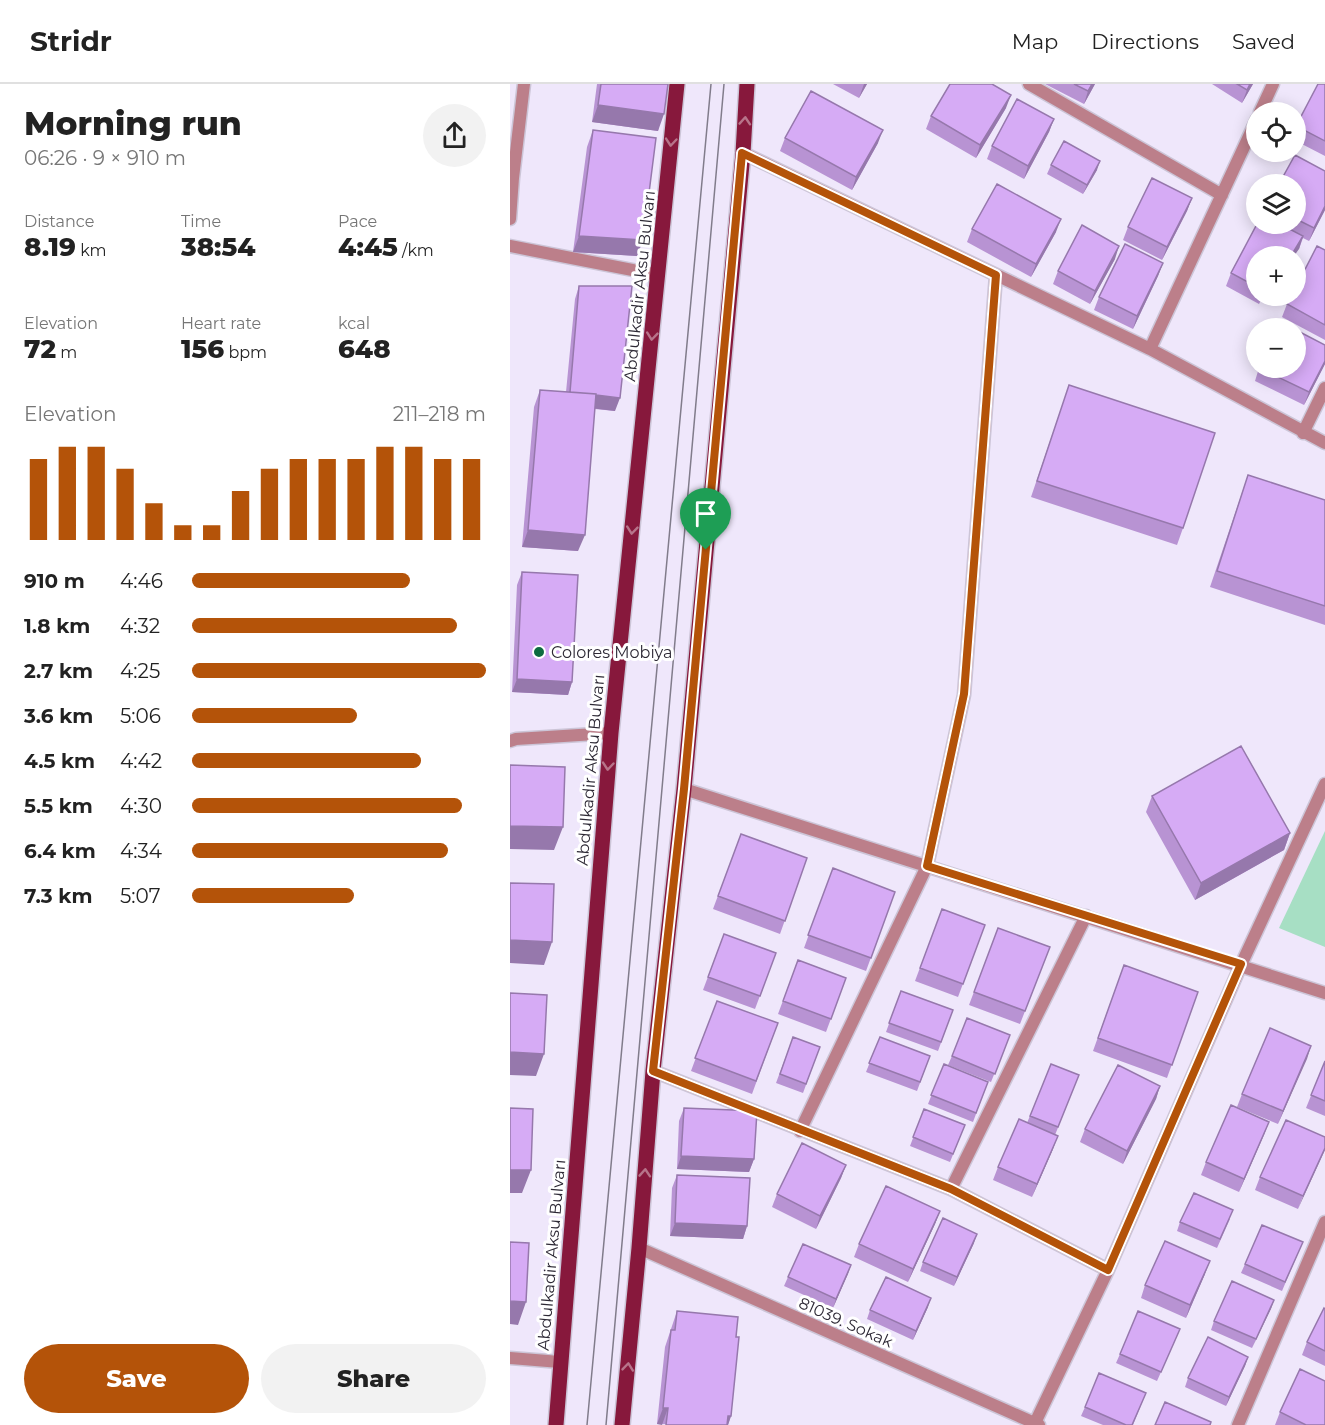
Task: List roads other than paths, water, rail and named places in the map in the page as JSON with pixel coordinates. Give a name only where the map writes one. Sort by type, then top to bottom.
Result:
[{"type":"main road","name":"Abdulkadir Aksu Bulvarı","points":[[556,1425],[611,733],[677,84]]},
{"type":"main road","points":[[622,1425],[653,1071],[684,789],[747,84]]},
{"type":"street","points":[[510,219],[524,84]]},
{"type":"street","points":[[1029,84],[1222,195]]},
{"type":"street","points":[[1265,102],[1273,84]]},
{"type":"street","points":[[1150,349],[1246,143]]},
{"type":"street","points":[[742,153],[1150,349],[1325,443]]},
{"type":"street","points":[[510,246],[658,275]]},
{"type":"street","points":[[800,1131],[927,866],[964,694],[996,275]]},
{"type":"street","points":[[1303,433],[1325,388]]},
{"type":"street","points":[[510,741],[611,733]]},
{"type":"street","points":[[1036,1424],[1108,1270],[1241,964],[1325,784]]},
{"type":"street","points":[[684,789],[1241,964],[1325,993]]},
{"type":"street","points":[[951,1189],[1086,916]]},
{"type":"street","points":[[653,1071],[951,1189],[1108,1270]]},
{"type":"street","points":[[1238,1425],[1325,1222]]},
{"type":"street","name":"81039. Sokak","points":[[639,1248],[1036,1424]]},
{"type":"street","points":[[510,1358],[560,1362]]},
{"type":"tram line","points":[[587,1425],[711,84]]},
{"type":"tram line","points":[[606,1425],[724,84]]},
{"type":"place","name":"Colores Mobiya","points":[[539,652]]}]
